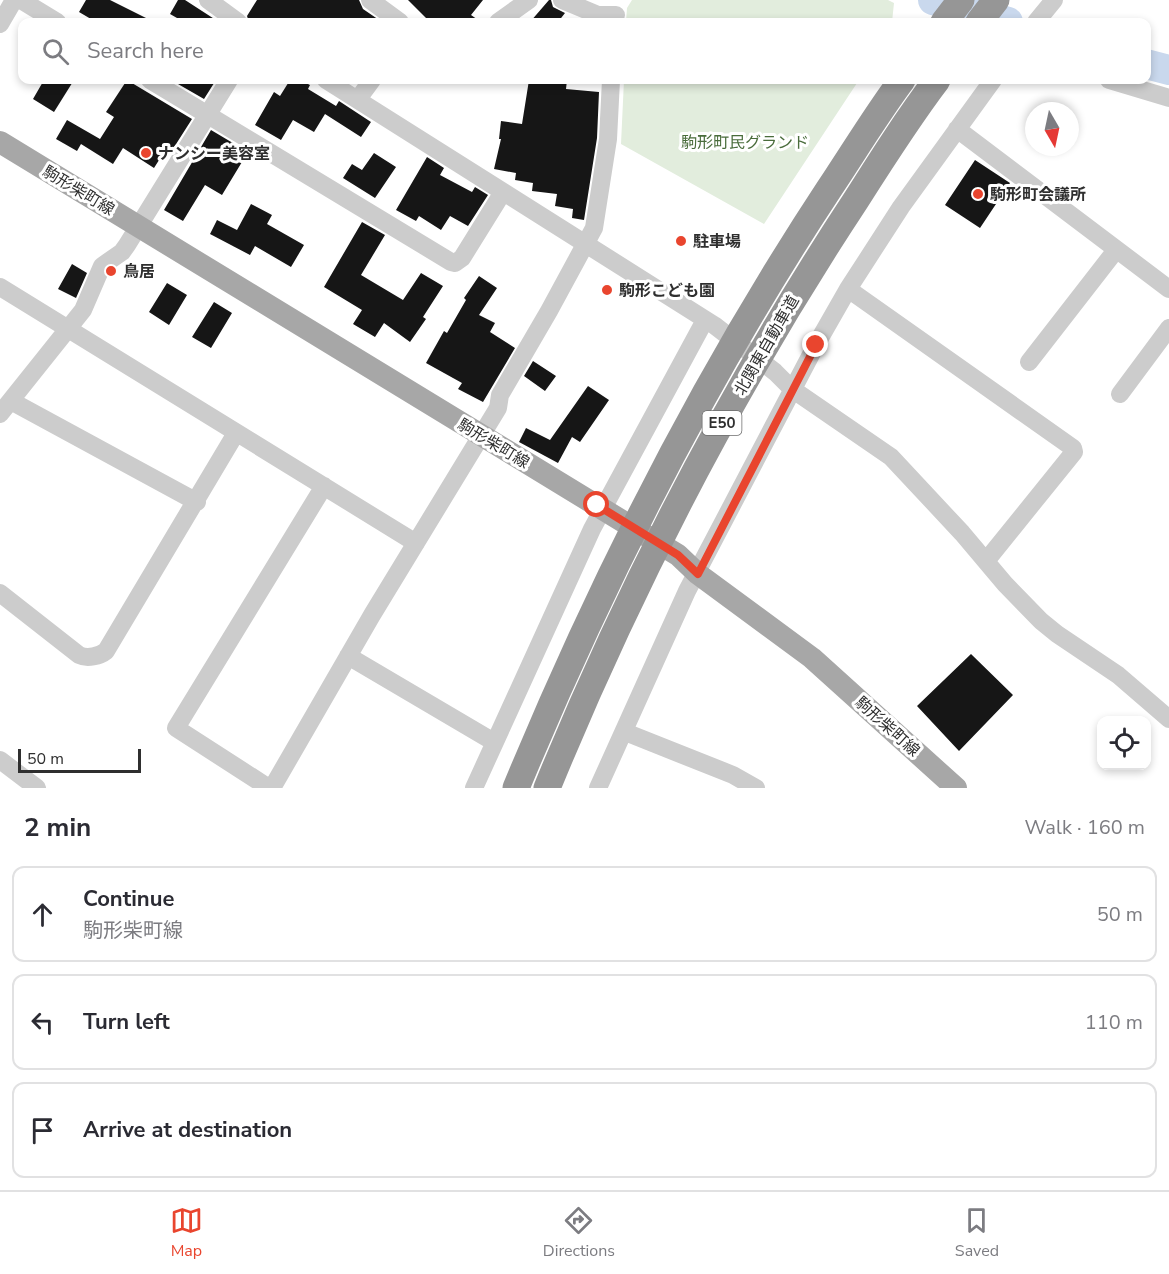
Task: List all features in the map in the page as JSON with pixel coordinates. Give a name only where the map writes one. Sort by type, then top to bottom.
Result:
[{"type":"highway","points":[[948,18],[961,0]]},
{"type":"highway","points":[[982,18],[996,0]]},
{"type":"highway","name":"北関東自動車道","points":[[516,788],[594,613],[654,489],[718,370],[797,237],[899,84]]},
{"type":"highway","name":"北関東自動車道","points":[[547,788],[620,620],[744,381],[819,255],[934,84]]},
{"type":"main road","name":"駒形柴町線","points":[[0,142],[678,555],[698,574],[812,658],[949,786]]},
{"type":"street","points":[[0,24],[14,0]]},
{"type":"street","points":[[21,0],[50,18]]},
{"type":"street","points":[[208,0],[233,18]]},
{"type":"street","points":[[370,0],[395,18]]},
{"type":"street","points":[[504,18],[529,0]]},
{"type":"street","points":[[562,0],[598,15],[616,12]]},
{"type":"street","points":[[1040,18],[1054,0]]},
{"type":"street","points":[[157,84],[451,262],[455,263],[462,258],[503,192]]},
{"type":"street","points":[[197,502],[6,408],[87,304],[102,266],[122,252],[226,84]]},
{"type":"street","points":[[333,84],[705,320],[775,372],[792,389],[891,457],[1021,602],[1041,621],[1118,675],[1169,719]]},
{"type":"street","points":[[358,99],[369,84]]},
{"type":"street","points":[[324,486],[176,728],[270,788],[498,408],[500,395],[594,228],[608,139],[611,84]]},
{"type":"street","points":[[598,788],[687,591],[698,574],[792,389],[848,289],[901,207],[990,84]]},
{"type":"street","points":[[1122,84],[1169,98]]},
{"type":"street","points":[[957,129],[1169,290]]},
{"type":"street","points":[[1029,362],[1116,250]]},
{"type":"street","points":[[0,287],[416,543]]},
{"type":"street","points":[[848,289],[1073,448],[1074,452],[986,561]]},
{"type":"street","points":[[474,788],[602,509],[705,320]]},
{"type":"street","points":[[1120,394],[1169,328]]},
{"type":"street","points":[[0,593],[80,656],[102,654],[106,651],[197,502],[236,433]]},
{"type":"street","points":[[348,656],[495,742]]},
{"type":"street","points":[[625,732],[733,775],[755,788]]},
{"type":"street","points":[[0,760],[37,788]]},
{"type":"green space","points":[[632,0],[888,0],[894,3],[892,18],[626,18],[627,8]]},
{"type":"green space","name":"駒形町民グランド","points":[[624,84],[856,84],[764,224],[621,144]]},
{"type":"building","points":[[86,0],[110,0],[146,18],[89,18],[79,12]]},
{"type":"building","points":[[178,0],[185,0],[213,18],[177,18],[170,14]]},
{"type":"building","points":[[257,0],[359,0],[363,9],[376,18],[248,18]]},
{"type":"building","points":[[408,0],[483,0],[471,15],[475,18],[426,18]]},
{"type":"building","points":[[549,0],[553,7],[565,13],[561,18],[533,18]]},
{"type":"building","points":[[42,84],[72,84],[54,112],[33,99]]},
{"type":"building","points":[[124,84],[134,84],[192,119],[171,152],[166,149],[154,168],[123,148],[113,164],[81,144],[77,151],[56,139],[67,120],[100,139],[114,117],[106,112]]},
{"type":"building","points":[[178,84],[213,84],[204,99]]},
{"type":"building","points":[[288,84],[308,84],[310,85],[308,89],[336,106],[339,101],[371,122],[361,137],[325,114],[314,132],[293,120],[281,140],[255,125],[274,92],[280,96]]},
{"type":"building","points":[[528,84],[567,84],[566,89],[599,92],[597,138],[584,220],[572,218],[573,209],[555,206],[557,194],[532,191],[533,183],[515,180],[516,173],[494,169],[501,139],[499,139],[501,121],[522,124]]},
{"type":"building","points":[[211,130],[248,152],[222,195],[205,185],[183,221],[164,210]]},
{"type":"building","points":[[374,153],[396,167],[375,198],[343,178],[352,164],[362,170]]},
{"type":"building","points":[[427,157],[444,168],[440,175],[472,192],[475,187],[488,195],[468,226],[450,216],[441,230],[419,216],[416,221],[396,210]]},
{"type":"building","name":"駒形町会議所","points":[[975,160],[1010,183],[980,228],[945,205]]},
{"type":"building","points":[[251,204],[272,215],[267,224],[304,245],[291,267],[255,246],[250,255],[210,234],[217,220],[237,230]]},
{"type":"building","points":[[362,222],[385,235],[361,275],[403,300],[421,273],[443,286],[423,317],[426,319],[410,342],[384,323],[375,337],[353,324],[362,310],[324,287]]},
{"type":"building","points":[[72,264],[87,273],[76,298],[58,289]]},
{"type":"building","points":[[479,276],[497,288],[479,315],[495,323],[490,332],[515,348],[483,402],[458,389],[462,383],[426,363],[444,331],[447,333],[466,300],[464,298]]},
{"type":"building","points":[[167,283],[187,295],[169,325],[149,312]]},
{"type":"building","points":[[214,302],[232,313],[211,348],[192,337]]},
{"type":"building","points":[[533,361],[556,376],[545,391],[524,376]]},
{"type":"building","points":[[588,386],[609,400],[580,442],[572,437],[558,463],[519,442],[526,428],[550,440]]},
{"type":"building","points":[[971,654],[1013,695],[959,751],[917,706]]},
{"type":"waterway","points":[[933,0],[994,18]]},
{"type":"waterway","points":[[1151,65],[1169,70]]},
{"type":"place","name":"ナンシー美容室","points":[[146,153]]},
{"type":"place","name":"駒形町会議所","points":[[978,194]]},
{"type":"place","name":"駐車場","points":[[681,241]]},
{"type":"place","name":"鳥居","points":[[111,271]]},
{"type":"place","name":"駒形こども園","points":[[607,290]]},
{"type":"route","points":[[597,505],[678,555],[698,574],[816,345]]}]
